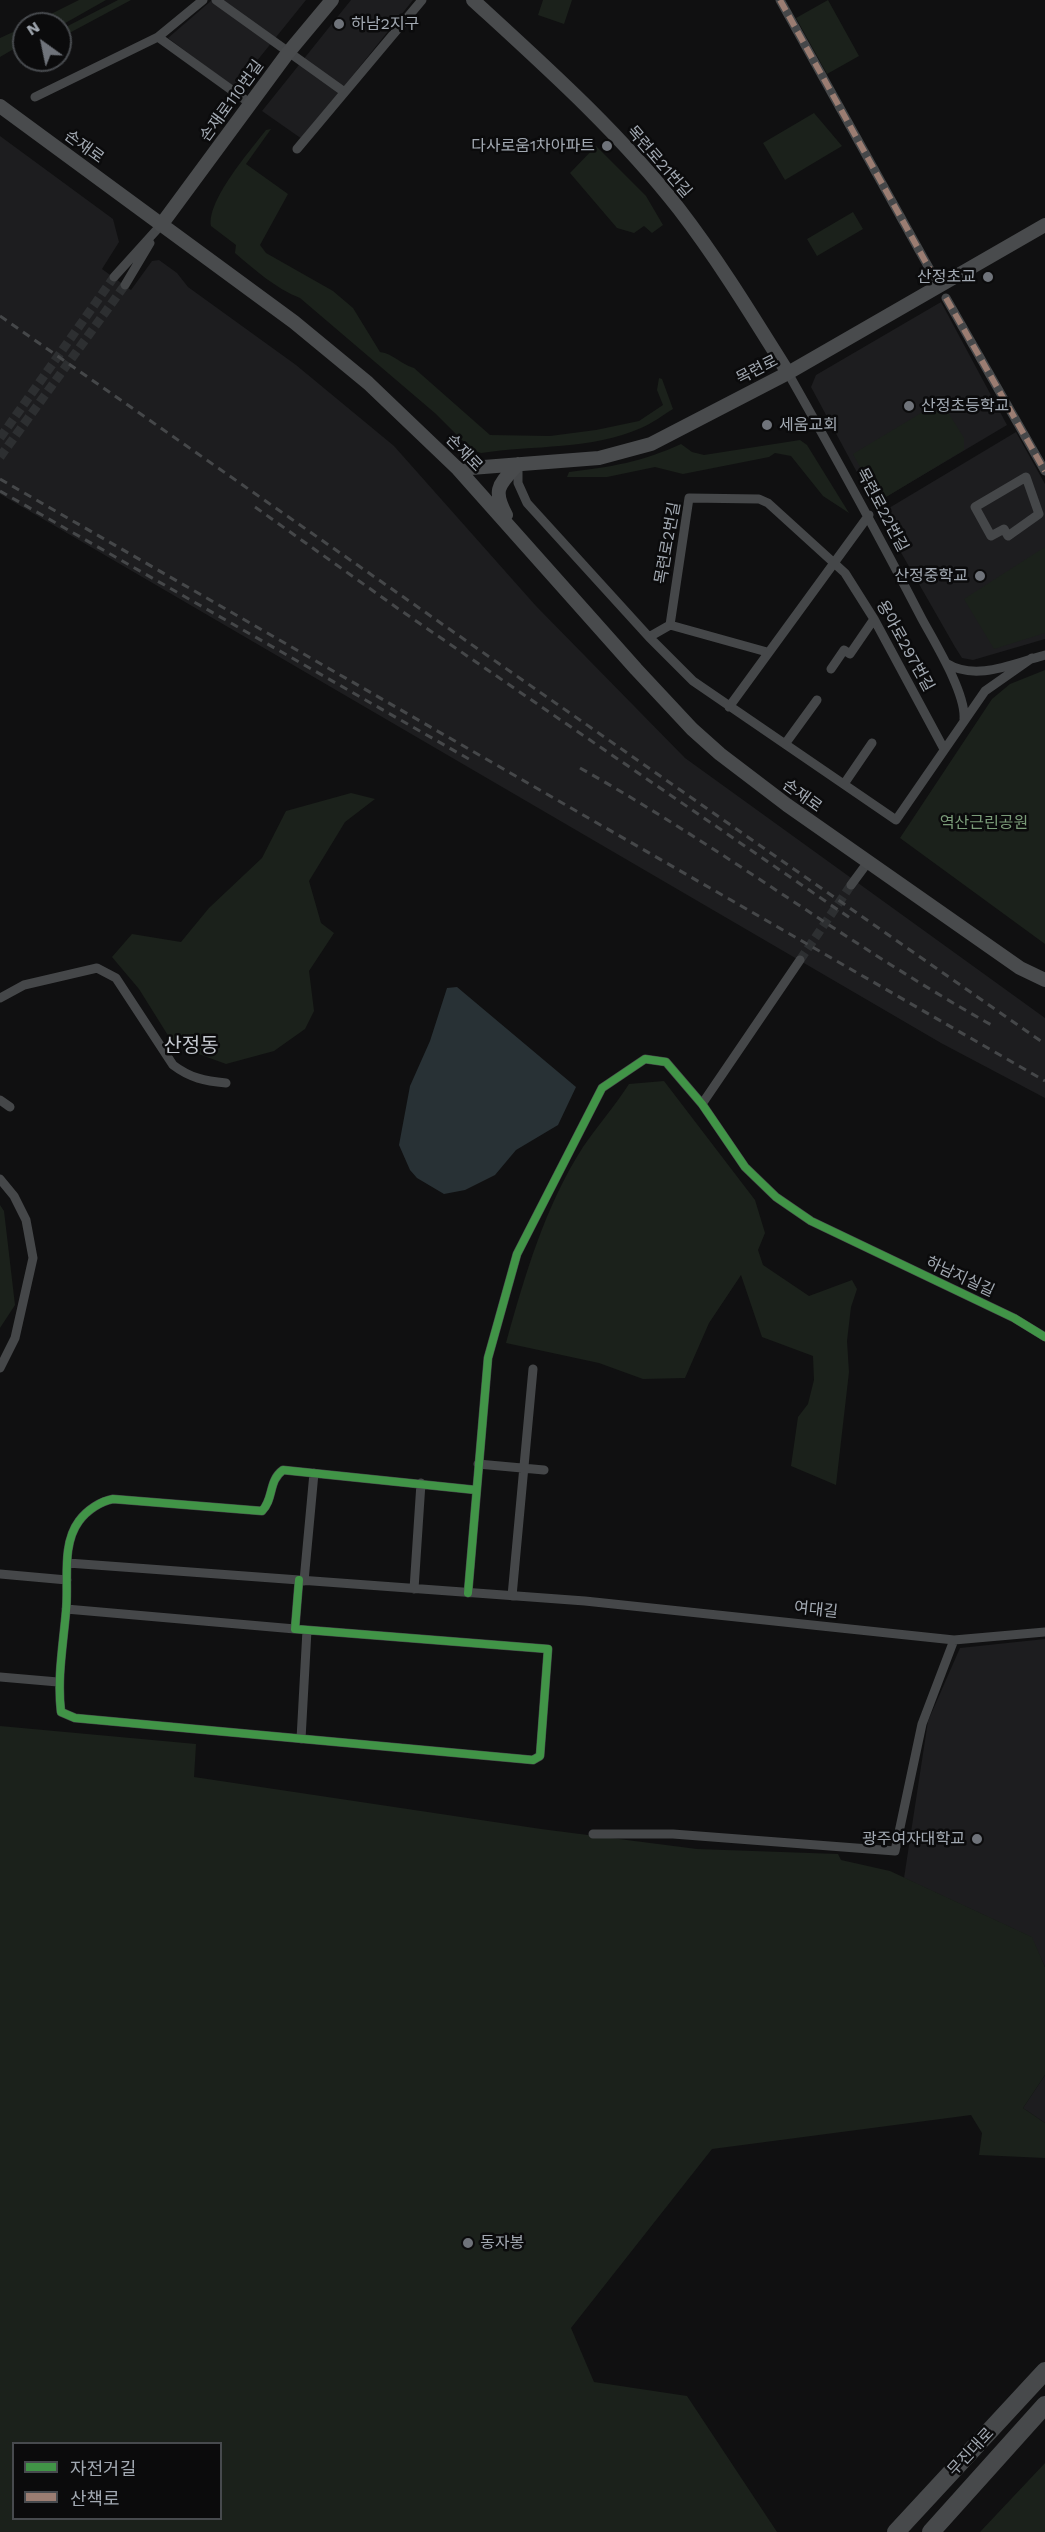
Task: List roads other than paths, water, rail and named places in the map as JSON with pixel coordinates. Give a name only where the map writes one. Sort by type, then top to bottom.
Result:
[{"type":"highway","name":"무진대로","points":[[896,2532],[1045,2371]]},
{"type":"highway","name":"무진대로","points":[[932,2532],[1045,2405]]},
{"type":"main road","name":"손재로110번길","points":[[161,225],[287,54],[332,0]]},
{"type":"main road","name":"목련로21번길","points":[[473,0],[580,99],[678,207],[725,274],[788,373]]},
{"type":"main road","name":"손재로","points":[[0,106],[294,322],[352,370],[458,469],[692,729],[754,782],[1020,968],[1045,980]]},
{"type":"main road","name":"목련로","points":[[458,469],[599,458],[651,444],[788,373],[1045,225]]},
{"type":"main road","points":[[517,536],[498,501],[497,492],[501,483],[518,464]]},
{"type":"street","points":[[35,97],[158,37],[203,0]]},
{"type":"street","points":[[216,0],[287,54],[343,91]]},
{"type":"street","points":[[297,149],[343,91],[422,0]]},
{"type":"street","points":[[780,0],[934,277]]},
{"type":"street","points":[[158,37],[251,104]]},
{"type":"street","points":[[114,276],[161,225]]},
{"type":"street","points":[[125,285],[161,225]]},
{"type":"street","points":[[946,298],[1045,471]]},
{"type":"street","name":"목련로22번길","points":[[788,373],[868,515],[945,663],[964,704],[964,719]]},
{"type":"street","points":[[518,464],[518,483],[527,503],[649,638],[693,681],[896,820],[964,719],[984,694],[986,681],[972,670]]},
{"type":"street","points":[[1026,477],[1039,514],[1008,536],[1004,529],[991,536],[975,507],[1026,477]]},
{"type":"street","name":"목련로2번길","points":[[670,625],[689,498],[759,499],[768,503],[832,562]]},
{"type":"street","points":[[729,707],[868,515]]},
{"type":"street","name":"용아로297번길","points":[[832,562],[845,573],[874,619],[944,749]]},
{"type":"street","points":[[831,669],[844,650],[850,654],[874,619]]},
{"type":"street","points":[[649,638],[670,625],[767,652]]},
{"type":"street","points":[[945,663],[958,669],[1000,668],[1045,655]]},
{"type":"street","points":[[972,670],[959,675],[958,692],[974,701],[1032,658]]},
{"type":"street","points":[[785,744],[817,700]]},
{"type":"street","points":[[844,784],[872,743]]},
{"type":"street","points":[[851,885],[868,862]]},
{"type":"street","points":[[702,1104],[800,960]]},
{"type":"street","points":[[0,998],[24,985],[97,968],[116,978],[173,1065],[184,1074],[202,1081],[226,1083]]},
{"type":"street","name":"하남지실길","points":[[468,1593],[488,1358],[518,1254],[602,1089],[645,1059],[666,1062],[702,1104],[746,1167],[776,1197],[811,1221],[1014,1318],[1045,1337]]},
{"type":"street","points":[[0,1100],[10,1107]]},
{"type":"street","points":[[0,1179],[14,1196],[26,1220],[33,1258],[15,1338],[0,1368]]},
{"type":"street","points":[[512,1596],[533,1369]]},
{"type":"street","points":[[478,1464],[544,1470]]},
{"type":"street","points":[[66,1609],[548,1649],[540,1756],[533,1760],[75,1718],[61,1712],[58,1682],[70,1543],[79,1520],[102,1501],[113,1499],[262,1511],[267,1505],[275,1476],[283,1470],[421,1482],[434,1487],[476,1490]]},
{"type":"street","points":[[295,1629],[314,1473]]},
{"type":"street","points":[[414,1589],[421,1482]]},
{"type":"street","name":"여대길","points":[[68,1563],[585,1601],[954,1640],[1045,1632]]},
{"type":"street","points":[[0,1574],[67,1580]]},
{"type":"street","points":[[301,1739],[307,1630]]},
{"type":"street","points":[[593,1834],[673,1834],[895,1851],[922,1724],[954,1640]]},
{"type":"street","points":[[0,1677],[58,1682]]},
{"type":"tunnel","points":[[0,438],[114,277]]},
{"type":"tunnel","points":[[0,457],[125,285]]},
{"type":"tunnel","points":[[800,960],[851,885]]},
{"type":"railway","points":[[0,316],[1045,1044]]},
{"type":"railway","points":[[0,479],[1045,1081]]},
{"type":"railway","points":[[0,491],[474,762]]},
{"type":"railway","points":[[255,507],[400,610],[850,918]]},
{"type":"railway","points":[[580,768],[685,831],[890,964],[995,1027]]},
{"type":"place","name":"하남2지구","points":[[339,24]]},
{"type":"place","name":"다사로움1차아파트","points":[[607,146]]},
{"type":"place","name":"산정초교","points":[[988,277]]},
{"type":"place","name":"산정초등학교","points":[[909,406]]},
{"type":"place","name":"세움교회","points":[[767,425]]},
{"type":"place","name":"산정중학교","points":[[980,576]]},
{"type":"place","name":"광주여자대학교","points":[[977,1839]]},
{"type":"place","name":"동자봉","points":[[468,2243]]},
{"type":"district","name":"산정동","points":[[191,1046]]},
{"type":"park label","name":"역산근린공원","points":[[984,823]]}]
